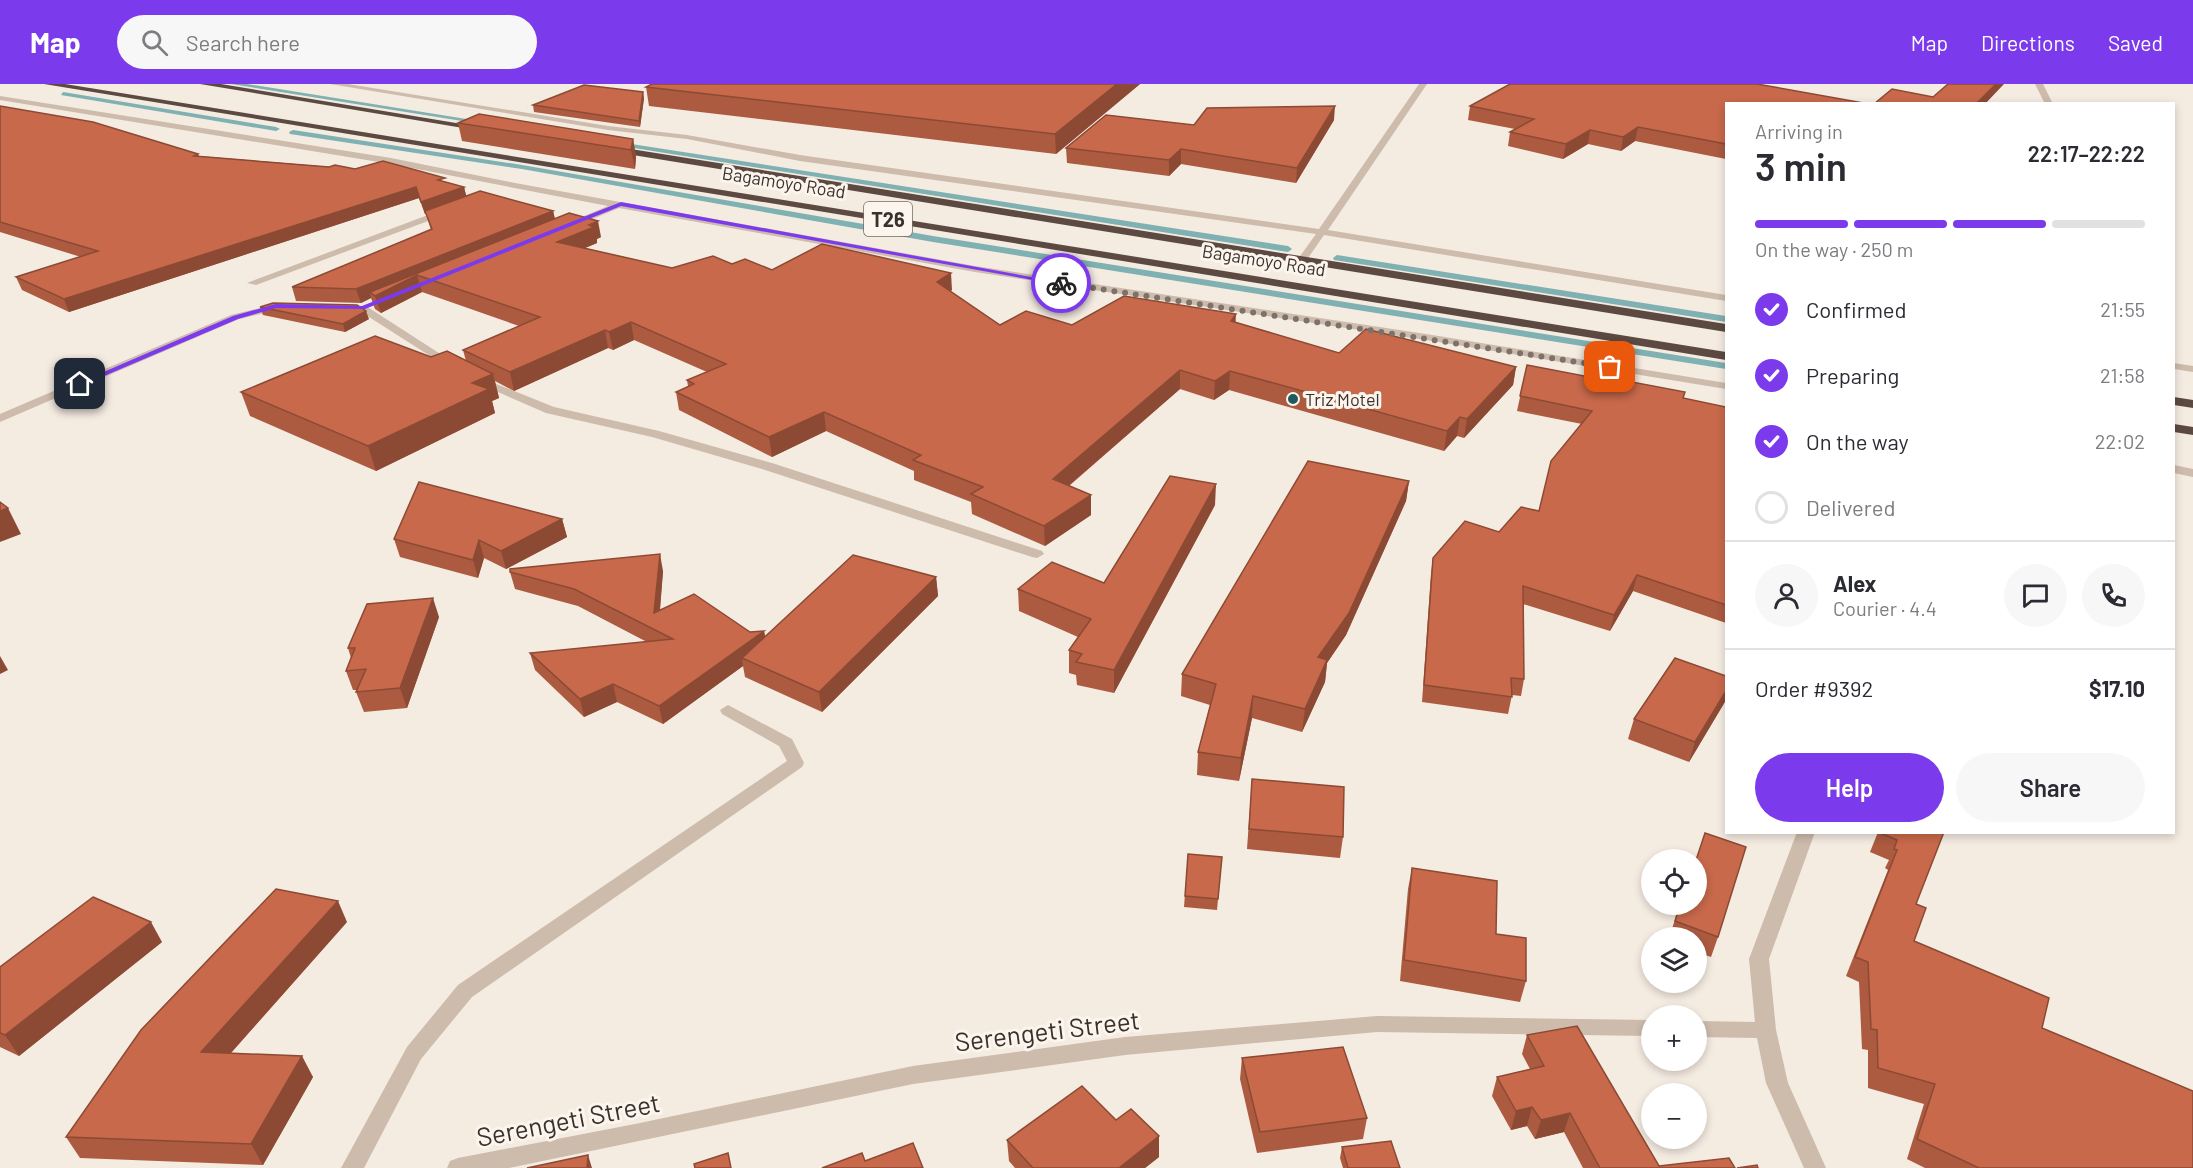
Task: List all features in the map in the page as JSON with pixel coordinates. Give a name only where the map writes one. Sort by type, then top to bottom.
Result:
[{"type":"highway","name":"Bagamoyo Road","points":[[48,84],[1725,356]]},
{"type":"highway","points":[[204,84],[488,129]]},
{"type":"highway","name":"Bagamoyo Road","points":[[594,146],[1725,328]]},
{"type":"highway","points":[[2175,401],[2193,404]]},
{"type":"highway","points":[[2175,428],[2193,431]]},
{"type":"street","points":[[334,84],[597,126],[687,137],[800,158],[1322,232],[1725,298]]},
{"type":"street","points":[[1303,259],[1424,84]]},
{"type":"street","points":[[2039,84],[2048,102]]},
{"type":"street","points":[[0,98],[391,161],[515,186],[998,273],[1393,332],[1725,386]]},
{"type":"street","points":[[493,194],[515,186]]},
{"type":"street","points":[[555,231],[621,204]]},
{"type":"street","points":[[252,283],[449,210]]},
{"type":"street","points":[[380,302],[358,309],[461,372],[515,398],[550,410],[655,434],[767,466],[1037,554]]},
{"type":"street","points":[[0,418],[236,317],[276,306],[290,307]]},
{"type":"street","points":[[2175,366],[2193,369]]},
{"type":"street","points":[[2175,469],[2193,472]]},
{"type":"street","points":[[352,1168],[414,1053],[465,991],[796,763],[786,743],[728,710]]},
{"type":"street","points":[[1805,834],[1759,959],[1766,1030],[1777,1083],[1815,1168]]},
{"type":"street","name":"Serengeti Street","points":[[458,1168],[635,1134],[913,1075],[1125,1046],[1377,1024],[1641,1028]]},
{"type":"street","points":[[1707,1029],[1766,1030]]},
{"type":"building","points":[[652,84],[1117,84],[1055,134],[646,87]]},
{"type":"building","points":[[1510,84],[1757,84],[1858,102],[1725,102],[1725,144],[1638,127],[1623,137],[1590,130],[1566,144],[1510,132],[1534,119],[1470,106]]},
{"type":"building","points":[[1948,84],[1996,84],[1978,102],[1876,102],[1892,89],[1933,97]]},
{"type":"building","points":[[584,85],[643,92],[639,121],[533,105]]},
{"type":"building","points":[[0,106],[93,122],[198,154],[194,156],[329,167],[335,165],[355,169],[383,161],[445,178],[438,180],[464,187],[421,202],[416,187],[64,299],[16,277],[98,251],[0,222]]},
{"type":"building","points":[[1335,106],[1297,168],[1181,149],[1169,160],[1066,148],[1106,115],[1194,125],[1207,108]]},
{"type":"building","points":[[479,114],[633,139],[631,150],[458,123]]},
{"type":"building","points":[[480,191],[553,211],[356,289],[292,287],[432,229],[425,211]]},
{"type":"building","points":[[569,213],[598,221],[589,225],[594,227],[557,242],[672,268],[713,256],[732,264],[745,259],[772,270],[822,244],[951,273],[937,282],[1000,325],[1026,311],[1072,325],[1124,296],[1236,314],[1231,321],[1339,353],[1366,329],[1516,367],[1467,419],[1460,417],[1447,431],[1230,371],[1215,381],[1180,370],[1053,479],[1091,495],[1044,526],[971,494],[983,487],[913,460],[921,455],[824,412],[769,437],[676,392],[694,384],[687,380],[726,364],[631,322],[609,332],[605,330],[510,372],[463,350],[540,317],[417,275],[375,296],[370,292]]},
{"type":"building","points":[[273,303],[357,305],[366,311],[343,324],[260,307]]},
{"type":"building","points":[[375,336],[431,357],[447,351],[493,374],[472,383],[489,389],[368,446],[241,392]]},
{"type":"building","points":[[1527,365],[1685,392],[1683,398],[1725,407],[1725,605],[1637,575],[1614,615],[1523,586],[1524,679],[1511,678],[1512,697],[1424,685],[1433,558],[1465,521],[1499,532],[1521,507],[1539,511],[1551,461],[1592,411],[1520,396]]},
{"type":"building","points":[[1308,461],[1409,481],[1349,613],[1318,657],[1327,660],[1305,709],[1253,696],[1241,758],[1198,752],[1216,684],[1182,674]]},
{"type":"building","points":[[1170,476],[1216,484],[1114,670],[1076,662],[1082,654],[1069,650],[1091,619],[1018,589],[1052,562],[1104,583]]},
{"type":"building","points":[[419,482],[562,519],[501,551],[479,540],[473,560],[394,539]]},
{"type":"building","points":[[0,502],[8,508],[0,511]]},
{"type":"building","points":[[660,554],[654,613],[694,594],[750,632],[764,631],[659,706],[613,684],[580,699],[530,653],[673,639],[574,589],[510,572],[510,569]]},
{"type":"building","points":[[853,555],[936,577],[819,692],[742,658]]},
{"type":"building","points":[[433,598],[400,688],[356,692],[366,669],[346,671],[355,648],[348,648],[367,604]]},
{"type":"building","points":[[1675,658],[1725,676],[1725,693],[1695,742],[1634,719]]},
{"type":"building","points":[[1252,779],[1344,787],[1343,837],[1249,829]]},
{"type":"building","points":[[1705,833],[1746,847],[1718,937],[1707,933],[1707,927],[1691,927],[1675,921],[1677,915],[1707,915],[1707,849],[1700,849]]},
{"type":"building","points":[[1883,834],[1943,834],[1916,904],[1926,908],[1914,941],[2049,998],[2042,1028],[2193,1091],[2193,1168],[1979,1168],[1917,1139],[1935,1084],[1878,1068],[1877,1030],[1871,1029],[1868,962],[1855,957],[1897,850],[1894,849],[1897,840]]},
{"type":"building","points":[[1188,854],[1222,857],[1218,899],[1185,896]]},
{"type":"building","points":[[1412,868],[1497,881],[1496,934],[1526,938],[1526,981],[1404,960]]},
{"type":"building","points":[[276,889],[338,901],[201,1052],[302,1056],[251,1144],[66,1137],[141,1030]]},
{"type":"building","points":[[93,897],[151,922],[5,1035],[0,1033],[0,967]]},
{"type":"building","points":[[1577,1026],[1641,1135],[1641,1149],[1649,1149],[1659,1166],[1729,1158],[1735,1168],[1600,1168],[1570,1113],[1541,1120],[1532,1107],[1516,1111],[1497,1077],[1544,1066],[1527,1035]]},
{"type":"building","points":[[1343,1047],[1367,1118],[1260,1132],[1242,1058]]},
{"type":"building","points":[[1082,1086],[1116,1120],[1131,1109],[1159,1136],[1119,1168],[1033,1168],[1007,1140]]},
{"type":"building","points":[[1391,1141],[1400,1168],[1348,1168],[1342,1147]]},
{"type":"building","points":[[913,1143],[923,1168],[822,1168],[862,1153],[865,1161]]},
{"type":"building","points":[[728,1153],[731,1168],[695,1168],[694,1164]]},
{"type":"building","points":[[588,1155],[587,1168],[527,1168]]},
{"type":"building","points":[[1757,1165],[1758,1168],[1737,1168]]},
{"type":"waterway","points":[[234,84],[481,122]]},
{"type":"waterway","points":[[63,94],[276,129]]},
{"type":"waterway","points":[[293,132],[522,167],[933,239],[1725,366]]},
{"type":"waterway","points":[[615,143],[1288,249]]},
{"type":"waterway","points":[[1337,258],[1725,319]]},
{"type":"way so far","points":[[1061,283],[1382,330],[1610,367]]},
{"type":"place","name":"Triz Motel","points":[[1293,399]]},
{"type":"route","points":[[80,384],[236,317],[261,310],[276,306],[363,308],[621,204],[1061,283]]}]
